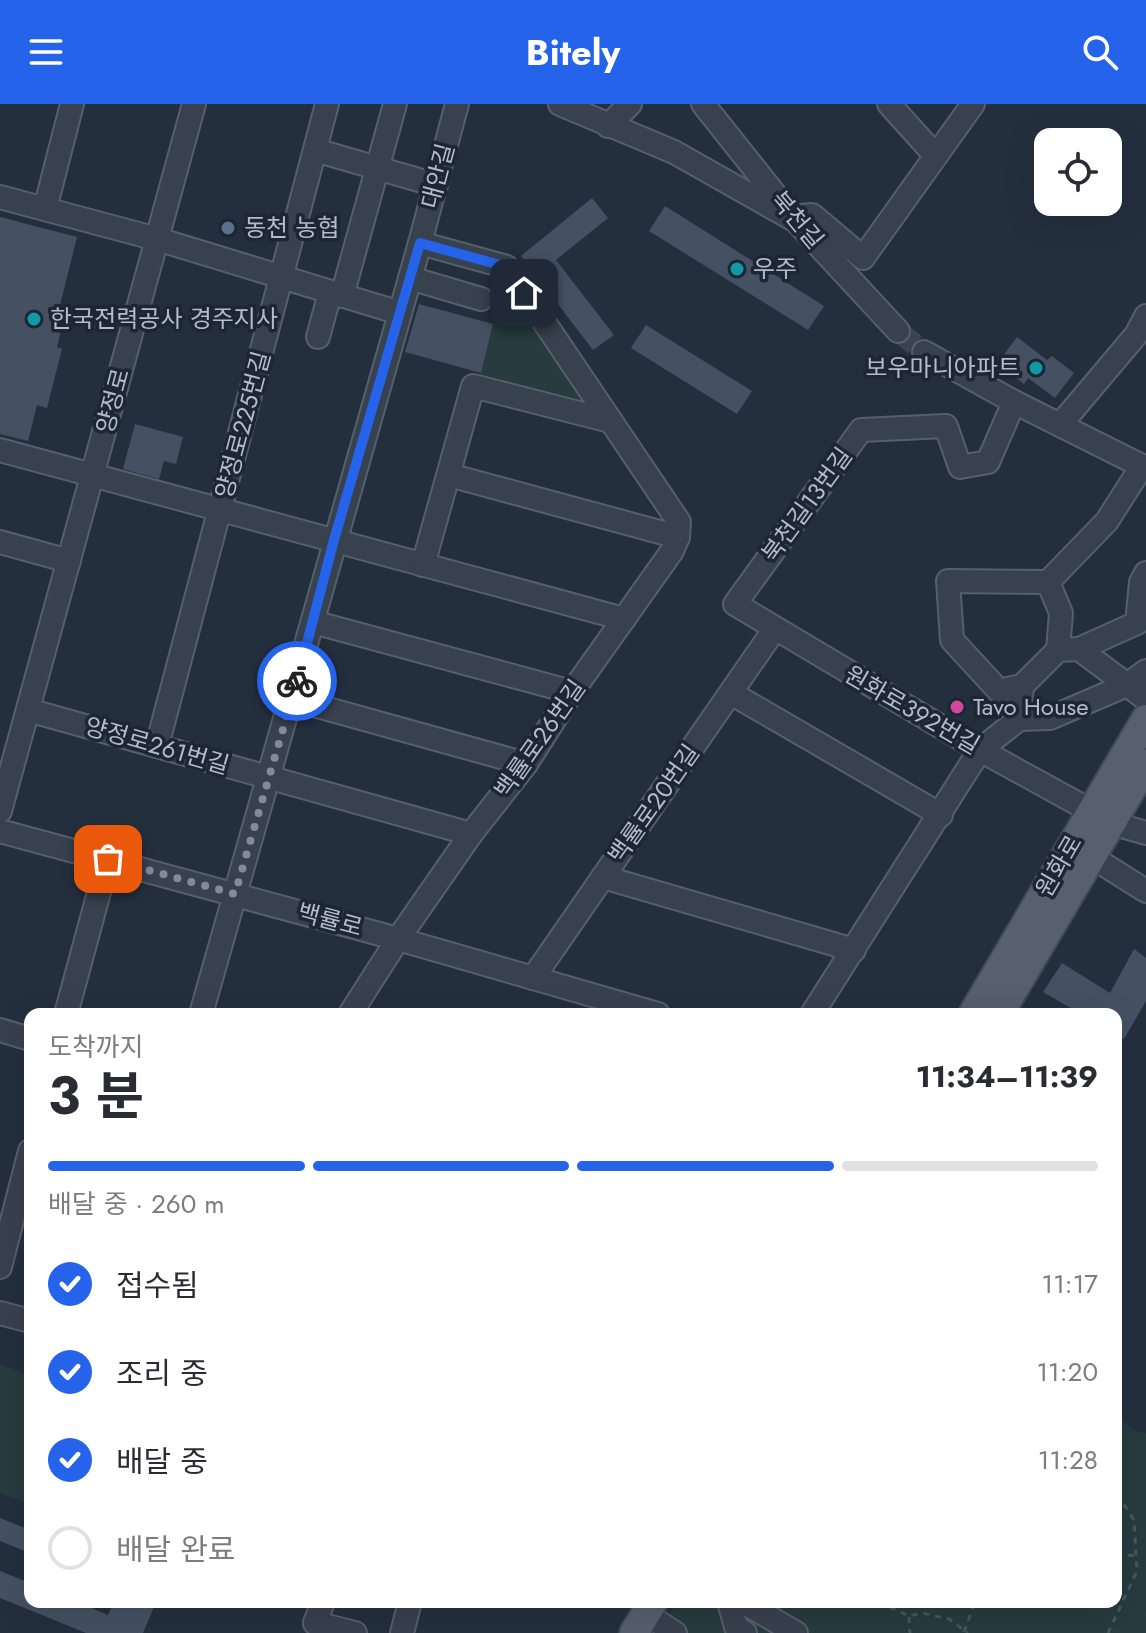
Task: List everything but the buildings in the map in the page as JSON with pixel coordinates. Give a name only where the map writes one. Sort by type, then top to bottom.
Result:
[{"type":"main road","name":"원화로","points":[[1003,1008],[1092,857],[1101,817],[1146,719]]},
{"type":"main road","name":"원화로","points":[[977,1008],[1101,817],[1146,764]]},
{"type":"main road","points":[[613,1633],[641,1613]]},
{"type":"street","points":[[45,209],[72,104]]},
{"type":"street","name":"양정로","points":[[0,811],[6,772],[28,710],[194,104]]},
{"type":"street","name":"양정로225번길","points":[[157,746],[327,104]]},
{"type":"street","points":[[318,337],[336,294],[395,104]]},
{"type":"street","name":"대안길","points":[[203,1008],[457,104]]},
{"type":"street","points":[[560,104],[674,152],[796,221],[801,216],[812,215],[863,258],[973,104]]},
{"type":"street","points":[[608,126],[630,104]]},
{"type":"street","name":"북천길","points":[[703,104],[796,221],[898,331]]},
{"type":"street","points":[[889,104],[935,155]]},
{"type":"street","points":[[315,150],[436,185]]},
{"type":"street","points":[[0,197],[157,239],[400,313]]},
{"type":"street","points":[[420,243],[507,267],[679,522],[678,537],[449,475]]},
{"type":"street","points":[[410,278],[481,299]]},
{"type":"street","points":[[1060,425],[1136,335],[1146,316]]},
{"type":"street","points":[[924,352],[1014,402],[1144,467],[1107,521],[1048,582],[948,581],[952,640],[999,691],[1022,686],[1068,650],[1137,623],[1141,582],[1146,573]]},
{"type":"street","points":[[423,565],[473,386],[610,421]]},
{"type":"street","name":"북천길13번길","points":[[735,604],[861,430],[946,426],[960,467],[988,462],[1014,402]]},
{"type":"street","points":[[0,450],[624,619]]},
{"type":"street","name":"백률로26번길","points":[[354,1008],[471,834],[526,764],[572,692],[672,551],[678,537]]},
{"type":"street","points":[[0,542],[69,561]]},
{"type":"street","points":[[1048,582],[1061,613],[1068,650],[1146,699]]},
{"type":"street","name":"원화로392번길","points":[[735,604],[980,750],[1101,817]]},
{"type":"street","points":[[313,622],[572,692]]},
{"type":"street","name":"백률로20번길","points":[[533,978],[774,630]]},
{"type":"street","points":[[816,1008],[980,750],[1019,719],[1050,718],[1127,685],[1146,671]]},
{"type":"street","points":[[1019,719],[1022,686]]},
{"type":"street","points":[[731,693],[941,815]]},
{"type":"street","points":[[292,699],[526,764]]},
{"type":"street","name":"양정로261번길","points":[[28,710],[471,834]]},
{"type":"street","name":"원화로","points":[[1101,817],[1146,833]]},
{"type":"street","name":"백률로","points":[[0,831],[398,939],[637,1008]]},
{"type":"street","points":[[1092,857],[1146,891]]},
{"type":"street","points":[[68,1008],[108,859]]},
{"type":"street","points":[[603,877],[854,950]]},
{"type":"street","points":[[0,1030],[24,1037]]},
{"type":"street","points":[[0,1267],[24,1174]]},
{"type":"street","points":[[0,1313],[24,1319]]},
{"type":"street","points":[[402,1633],[408,1608]]},
{"type":"street","points":[[731,1608],[736,1627],[745,1633]]},
{"type":"street","points":[[753,1608],[796,1633]]},
{"type":"street","points":[[641,1613],[675,1633]]},
{"type":"street","points":[[314,1619],[355,1633]]},
{"type":"path","points":[[1122,1501],[1134,1520],[1137,1571],[1122,1603]]},
{"type":"path","points":[[1122,1555],[1136,1556]]},
{"type":"path","points":[[892,1608],[909,1616],[922,1613],[949,1619],[965,1633],[973,1608]]},
{"type":"path","points":[[1108,1633],[1120,1608]]},
{"type":"path","points":[[909,1616],[910,1633]]},
{"type":"green space","points":[[501,293],[509,293],[596,418],[479,378]]},
{"type":"green space","points":[[0,1364],[24,1373],[24,1503],[0,1493]]},
{"type":"green space","points":[[1122,1421],[1136,1431],[1146,1433],[1146,1633],[659,1633],[674,1608],[1122,1608]]},
{"type":"tunnel","points":[[898,331],[924,352]]},
{"type":"way so far","points":[[108,859],[235,894],[297,681]]},
{"type":"place","name":"동천 농협","points":[[228,228]]},
{"type":"place","name":"우주","points":[[737,269]]},
{"type":"place","name":"한국전력공사 경주지사","points":[[34,319]]},
{"type":"place","name":"보우마니아파트","points":[[1036,368]]},
{"type":"place","name":"Tavo House","points":[[957,707]]},
{"type":"route","points":[[297,681],[334,540],[420,243],[507,267],[524,293]]}]
